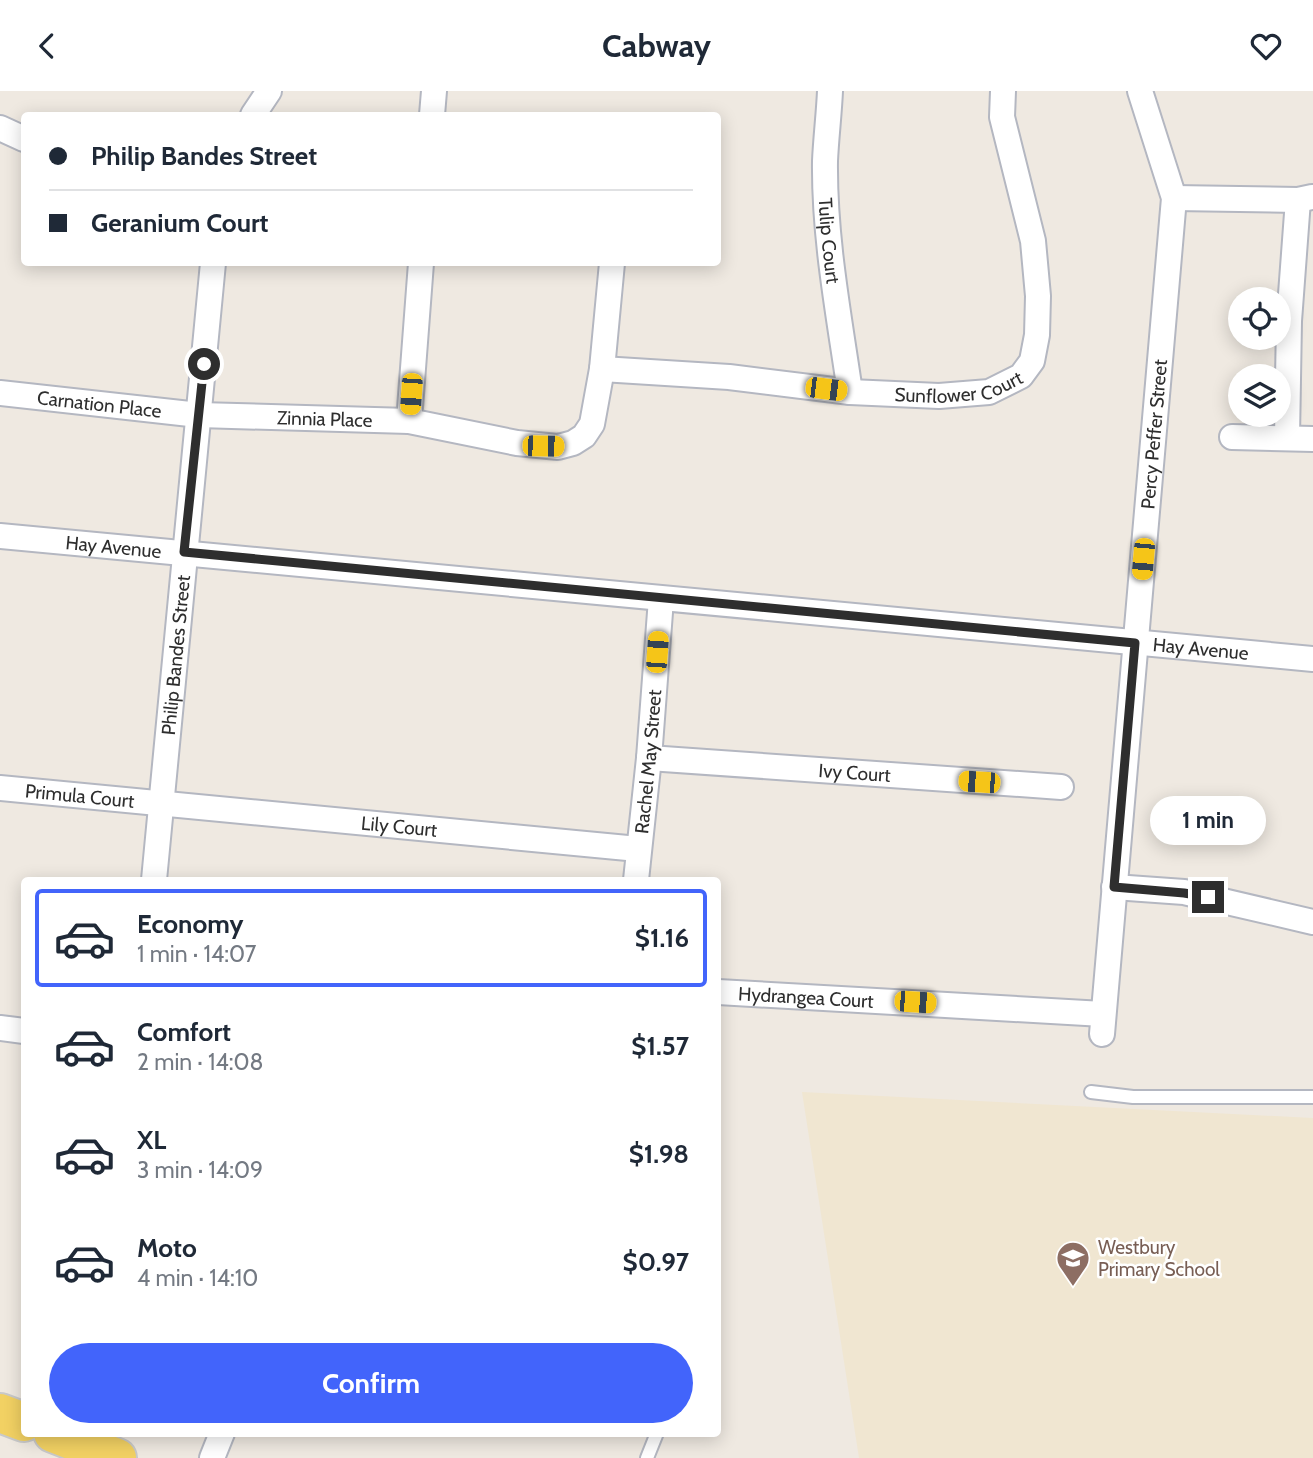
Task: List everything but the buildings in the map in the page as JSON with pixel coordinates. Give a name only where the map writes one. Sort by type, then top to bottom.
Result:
[{"type":"main road","points":[[0,1413],[21,1421]]},
{"type":"main road","points":[[63,1437],[117,1458]]},
{"type":"street","points":[[255,112],[269,91]]},
{"type":"street","points":[[432,112],[433,91]]},
{"type":"street","name":"Tulip Court","points":[[830,91],[825,161],[827,204],[850,392]]},
{"type":"street","name":"Sunflower Court","points":[[602,369],[729,377],[850,392],[939,396],[989,392],[1021,376],[1032,361],[1037,335],[1038,296],[1032,241],[1002,117],[1003,91]]},
{"type":"street","name":"Percy Peffer Street","points":[[1103,1024],[1174,198],[1140,91]]},
{"type":"street","points":[[1174,198],[1306,198],[1289,321],[1287,437]]},
{"type":"street","name":"Philip Bandes Street","points":[[154,877],[213,266]]},
{"type":"street","points":[[409,421],[421,266]]},
{"type":"street","name":"Zinnia Place","points":[[199,415],[409,421],[517,443],[558,447],[573,443],[584,436],[592,424],[602,369],[612,266]]},
{"type":"street","name":"Carnation Place","points":[[0,393],[199,415]]},
{"type":"street","points":[[1232,437],[1313,439]]},
{"type":"street","name":"Hay Avenue","points":[[0,536],[1313,659]]},
{"type":"street","name":"Rachel May Street","points":[[636,877],[649,758],[661,599]]},
{"type":"street","name":"Ivy Court","points":[[649,758],[1061,787]]},
{"type":"street","name":"Primula Court","points":[[0,788],[161,805]]},
{"type":"street","name":"Lily Court","points":[[161,805],[638,849]]},
{"type":"street","points":[[1114,887],[1184,893],[1313,922]]},
{"type":"street","name":"Hydrangea Court","points":[[721,992],[1103,1024]]},
{"type":"street","points":[[0,1028],[21,1031]]},
{"type":"street","points":[[212,1458],[220,1437]]},
{"type":"lane","points":[[1091,1092],[1133,1097],[1313,1097]]},
{"type":"lane","points":[[647,1458],[655,1437]]},
{"type":"shaded area","name":"Westbury Primary School","points":[[802,1092],[1313,1118],[1313,1458],[859,1458]]},
{"type":"place","name":"Westbury Primary School","points":[[1073,1288]]},
{"type":"route","points":[[204,364],[184,552],[1135,643],[1114,887],[1208,897]]}]
